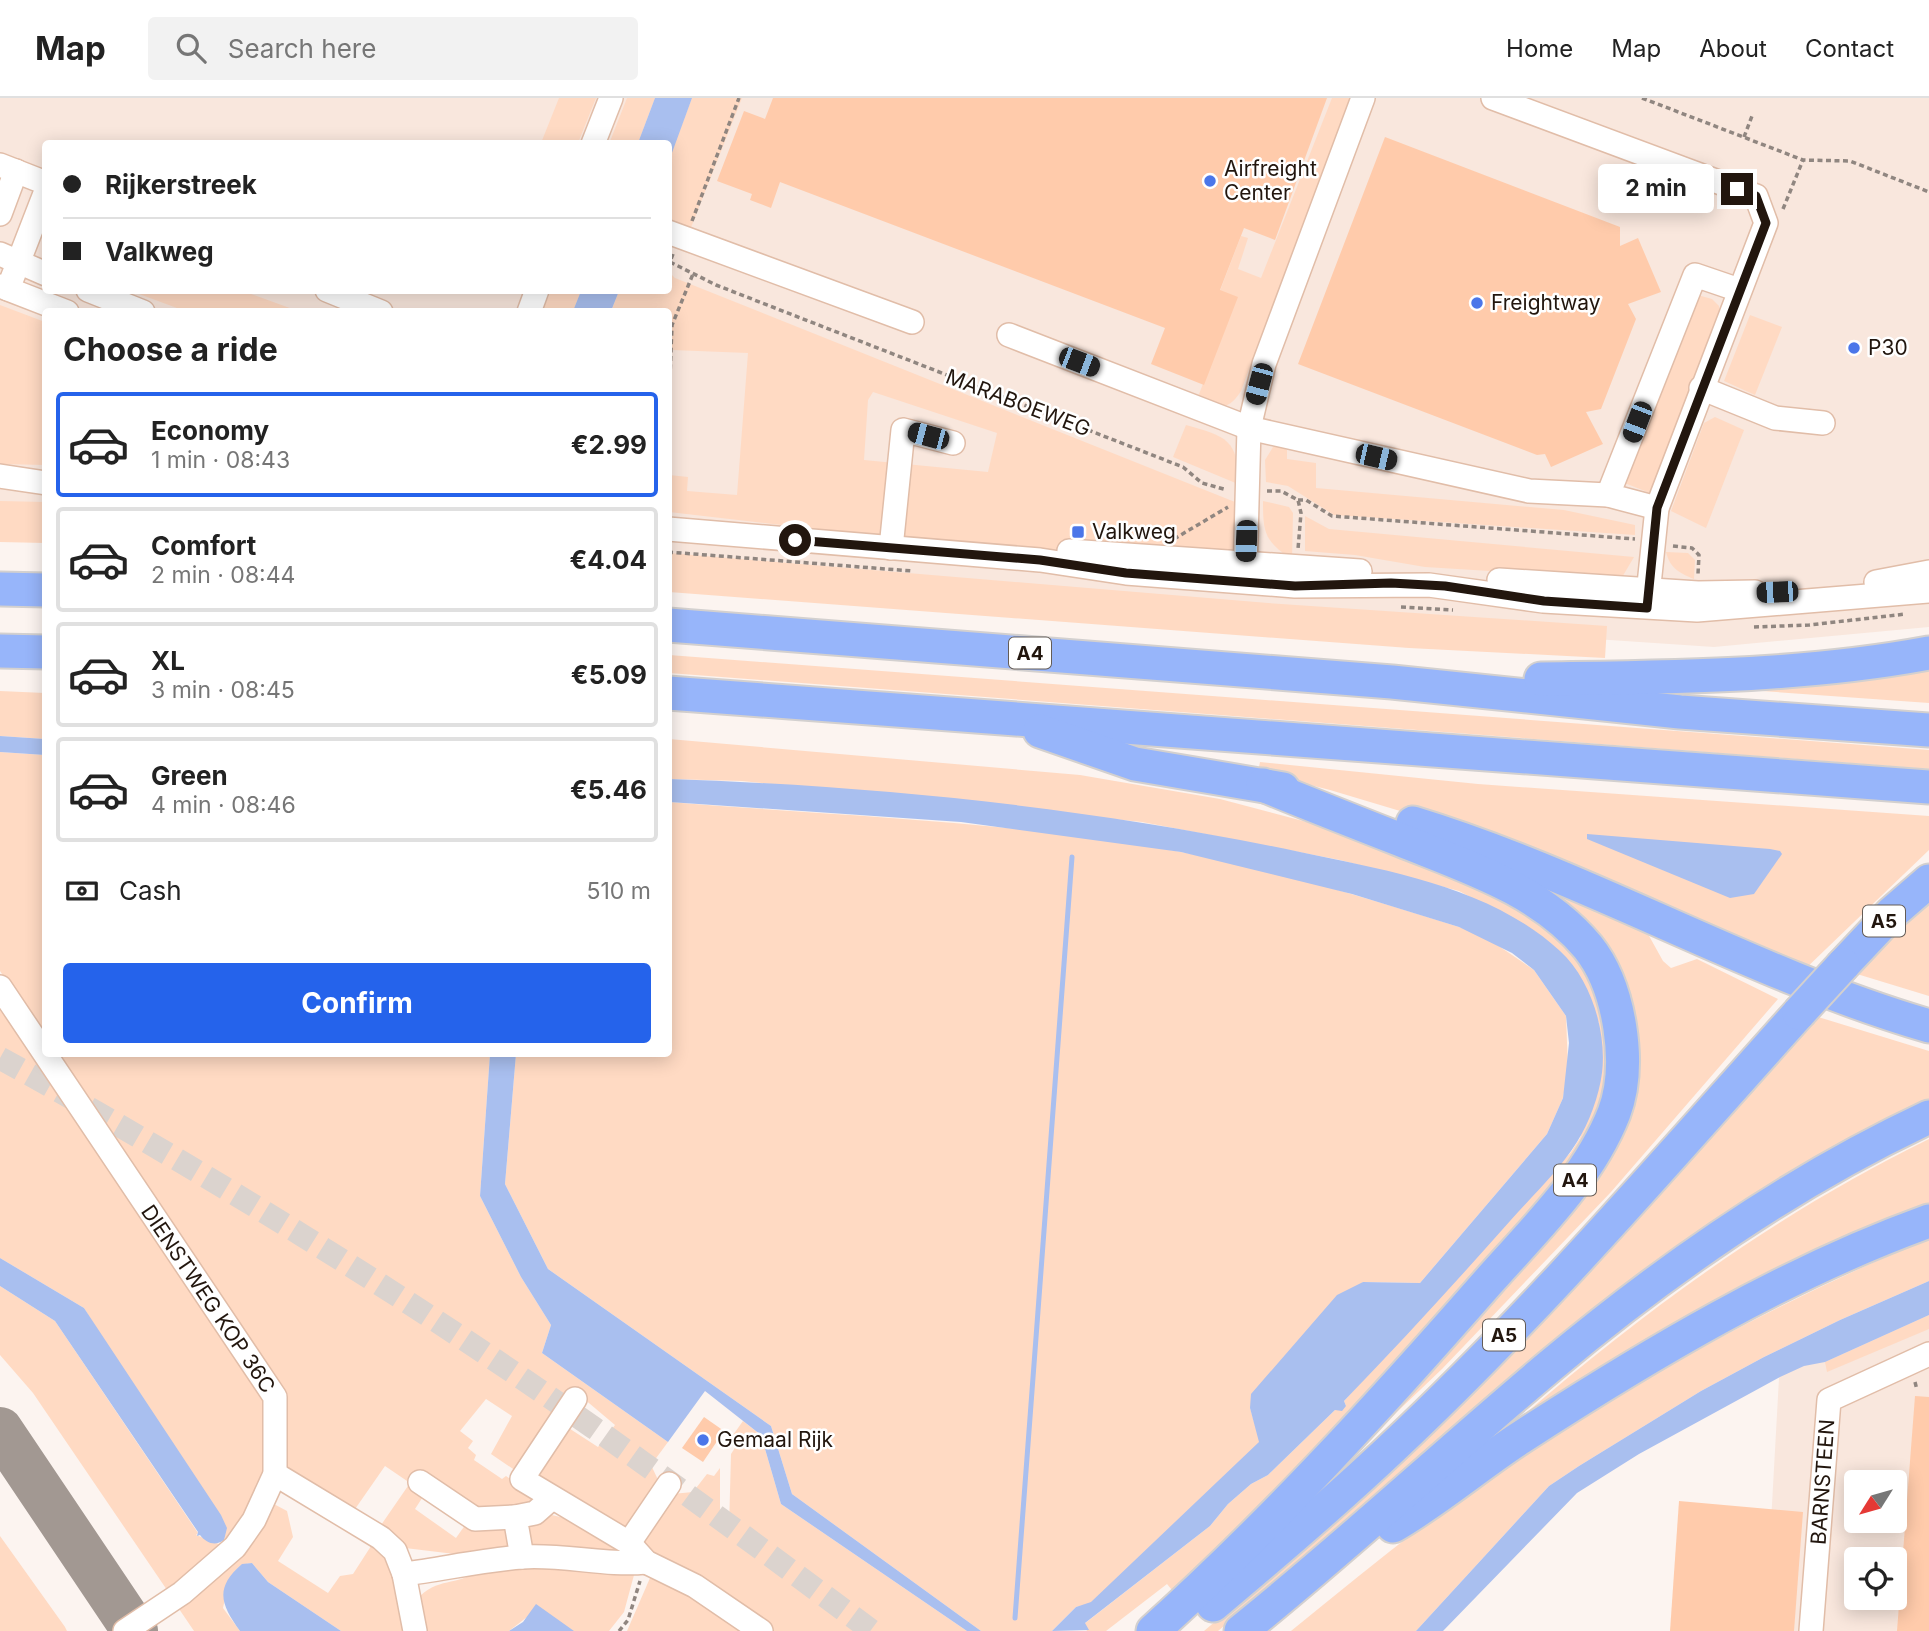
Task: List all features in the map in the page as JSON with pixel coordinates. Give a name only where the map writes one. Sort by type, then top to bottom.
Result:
[{"type":"highway","points":[[0,589],[42,590]]},
{"type":"highway","name":"A4","points":[[672,625],[1392,682],[1679,712],[1929,730]]},
{"type":"highway","points":[[0,651],[42,652]]},
{"type":"highway","name":"A4","points":[[1392,682],[1732,675],[1887,660],[1929,653]]},
{"type":"highway","name":"A4","points":[[672,693],[1929,787]]},
{"type":"highway","name":"A4","points":[[998,717],[1135,764],[1326,798],[1481,846],[1584,886],[1745,959],[1857,1005],[1929,1026]]},
{"type":"highway","name":"A4","points":[[1153,1631],[1223,1568],[1289,1500],[1434,1343],[1567,1191],[1593,1157],[1615,1111],[1623,1061],[1619,1015],[1606,981],[1590,949],[1559,918],[1528,895],[1483,874],[1263,785]]},
{"type":"highway","name":"A5","points":[[1183,1631],[1300,1532],[1394,1446],[1471,1369],[1647,1183],[1843,965],[1892,913],[1929,881]]},
{"type":"highway","name":"A5","points":[[1241,1631],[1318,1570],[1552,1365],[1646,1290],[1759,1211],[1880,1140],[1929,1117]]},
{"type":"highway","name":"A5","points":[[1318,1570],[1410,1517],[1506,1447],[1668,1348],[1805,1275],[1929,1221]]},
{"type":"street","points":[[595,140],[611,98]]},
{"type":"street","points":[[1245,572],[1249,428],[1264,364],[1363,98]]},
{"type":"street","points":[[1493,98],[1756,196],[1766,223],[1657,508],[1651,544],[1648,599]]},
{"type":"street","points":[[1,213],[8,168],[42,181]]},
{"type":"street","points":[[42,201],[9,259],[4,287],[57,308]]},
{"type":"street","points":[[674,233],[912,322]]},
{"type":"street","points":[[9,259],[42,272]]},
{"type":"street","points":[[1608,495],[1695,275],[1739,290]]},
{"type":"street","points":[[98,294],[133,308]]},
{"type":"street","points":[[337,294],[371,308]]},
{"type":"street","points":[[1009,335],[1249,428],[1529,491],[1608,495],[1657,508]]},
{"type":"street","points":[[1699,394],[1774,418],[1823,423]]},
{"type":"street","points":[[1699,394],[1709,403],[1772,428]]},
{"type":"street","points":[[891,543],[904,430],[953,443]]},
{"type":"street","points":[[7,477],[42,474]]},
{"type":"street","points":[[7,477],[42,482]]},
{"type":"street","points":[[672,519],[891,543]]},
{"type":"street","points":[[672,529],[891,543],[1245,572],[1297,567],[1648,599],[1710,610],[1929,591]]},
{"type":"street","points":[[1245,572],[1295,586],[1429,585],[1544,601],[1648,599],[1698,593],[1796,591],[1892,580],[1929,572]]},
{"type":"street","name":"DIENSTWEG KOP 36C","points":[[0,987],[42,1050]]},
{"type":"street","name":"DIENSTWEG KOP 36C","points":[[47,1057],[275,1397],[275,1474],[254,1520],[235,1547],[182,1593],[125,1631]]},
{"type":"street","name":"BARNSTEEN","points":[[1811,1631],[1829,1400],[1929,1354]]},
{"type":"street","points":[[575,1399],[522,1479],[629,1543],[646,1562],[695,1586],[761,1631]]},
{"type":"street","points":[[275,1474],[381,1538],[395,1551],[404,1574],[415,1631]]},
{"type":"street","points":[[420,1482],[475,1519],[535,1513],[552,1498]]},
{"type":"street","points":[[629,1543],[669,1484]]},
{"type":"street","points":[[514,1517],[522,1557]]},
{"type":"street","points":[[404,1574],[522,1557],[583,1558],[622,1565],[646,1562]]},
{"type":"path","points":[[674,233],[682,224],[690,227],[739,98]]},
{"type":"path","points":[[1642,98],[1803,159],[1850,161],[1929,192]]},
{"type":"path","points":[[1744,137],[1752,116]]},
{"type":"path","points":[[1766,223],[1780,217],[1803,159]]},
{"type":"path","name":"MARABOEWEG","points":[[672,263],[693,274],[1183,467],[1217,489],[1281,491],[1298,500],[1306,500],[1332,516],[1632,538],[1651,544]]},
{"type":"path","points":[[672,325],[693,274]]},
{"type":"path","points":[[1170,541],[1214,518],[1248,491]]},
{"type":"path","points":[[1297,567],[1301,513],[1298,500]]},
{"type":"path","points":[[619,1631],[628,1620],[646,1562]]},
{"type":"shaded area","points":[[0,98],[1929,98],[1929,627],[1714,647],[1094,605],[672,570],[672,308],[42,308],[42,523],[0,523]]},
{"type":"shaded area","points":[[559,98],[596,98],[579,140],[542,140]]},
{"type":"shaded area","points":[[627,98],[655,98],[639,140],[611,140]]},
{"type":"shaded area","points":[[692,98],[742,98],[690,230],[672,223],[672,150]]},
{"type":"shaded area","points":[[1332,98],[1350,98],[1241,391],[1231,402],[1221,407],[1196,402],[1234,303],[1218,296],[1241,236],[1248,238],[1238,269],[1261,278]]},
{"type":"shaded area","points":[[672,275],[1235,502],[1236,544],[1229,554],[1205,560],[892,538],[672,512],[672,475],[688,477],[687,491],[737,495],[748,353],[672,350],[672,308],[613,308],[618,294],[672,294]],"holes":[[[873,392],[997,433],[988,472],[864,460],[868,400]]]},
{"type":"shaded area","points":[[139,294],[251,294],[290,308],[177,308]]},
{"type":"shaded area","points":[[550,294],[580,294],[574,308],[544,308]]},
{"type":"shaded area","points":[[1694,294],[1712,299],[1719,306],[1720,313],[1650,493],[1622,482]]},
{"type":"shaded area","points":[[0,305],[42,321],[42,465],[0,464]]},
{"type":"shaded area","points":[[1750,315],[1782,327],[1755,395],[1724,381]]},
{"type":"shaded area","points":[[1715,417],[1744,430],[1706,528],[1671,511],[1704,423]]},
{"type":"shaded area","points":[[1186,425],[1211,433],[1227,442],[1236,458],[1238,484],[1173,457]]},
{"type":"shaded area","points":[[1279,446],[1287,450],[1287,459],[1316,463],[1316,488],[1564,510],[1635,525],[1635,535],[1334,515],[1288,486],[1266,482],[1265,460],[1273,447]]},
{"type":"shaded area","points":[[0,501],[42,502],[42,543],[0,542]]},
{"type":"shaded area","points":[[1263,501],[1289,507],[1293,513],[1292,560],[1267,536]]},
{"type":"shaded area","points":[[1305,516],[1329,529],[1634,557],[1621,579],[1425,567],[1355,555],[1305,551]]},
{"type":"shaded area","points":[[1666,552],[1688,553],[1695,560],[1694,579],[1676,569]]},
{"type":"shaded area","points":[[672,553],[1268,603],[1607,626],[1605,658],[1409,648],[672,592]]},
{"type":"shaded area","points":[[672,655],[1929,750],[1929,769],[672,673]]},
{"type":"shaded area","points":[[1929,665],[1929,703],[1748,690]]},
{"type":"shaded area","points":[[0,691],[42,693],[42,739],[0,736]]},
{"type":"shaded area","points":[[672,739],[1080,775],[1220,799],[1322,826],[1417,858],[1557,923],[1613,1018],[1609,1110],[1564,1188],[1176,1595],[1167,1584],[1106,1631],[1087,1631],[1084,1624],[1210,1526],[1228,1504],[1251,1484],[1268,1475],[1335,1410],[1346,1406],[1344,1401],[1571,1152],[1580,1138],[1602,1073],[1599,1023],[1536,932],[1459,891],[1340,860],[1142,822],[742,781],[672,779]]},
{"type":"shaded area","points":[[0,752],[42,755],[42,1034],[0,971]]},
{"type":"shaded area","points":[[1260,762],[1478,784],[1929,816],[1929,850],[1801,973],[1477,834],[1330,790],[1258,772]]},
{"type":"shaded area","points":[[672,802],[1054,833],[1181,852],[1252,867],[1356,895],[1484,936],[1534,970],[1566,1016],[1568,1069],[1563,1098],[1547,1134],[1420,1283],[1363,1282],[1250,1408],[1260,1442],[1091,1603],[1076,1607],[1052,1631],[981,1631],[792,1494],[771,1426],[548,1269],[505,1184],[516,1057],[672,1057]]},
{"type":"shaded area","points":[[1558,894],[1648,934],[1663,961],[1671,968],[1697,959],[1778,999],[1611,1192],[1442,1369],[1294,1510],[1573,1195],[1629,1061],[1554,907]]},
{"type":"shaded area","points":[[1929,899],[1929,996],[1857,974]]},
{"type":"shaded area","points":[[0,997],[265,1396],[267,1466],[251,1508],[223,1551],[167,1590],[33,1393],[0,1355],[0,1286],[55,1321],[198,1533],[196,1535],[219,1544],[224,1540],[84,1308],[0,1258]]},
{"type":"shaded area","points":[[1815,1016],[1929,1051],[1929,1100],[1375,1498],[1218,1631],[1204,1631],[1314,1537]]},
{"type":"shaded area","points":[[57,1057],[490,1057],[480,1196],[521,1277],[551,1325],[542,1353],[668,1442],[651,1465],[660,1484],[624,1532],[534,1476],[564,1425],[598,1447],[615,1425],[583,1398],[519,1473],[491,1454],[512,1416],[486,1399],[460,1431],[473,1441],[468,1448],[476,1455],[474,1460],[502,1479],[506,1476],[536,1497],[536,1504],[496,1514],[426,1492],[415,1509],[456,1538],[468,1521],[506,1524],[511,1551],[471,1556],[405,1548],[379,1528],[410,1483],[385,1466],[353,1512],[289,1470],[284,1461],[283,1419]]},
{"type":"shaded area","points":[[1929,1139],[1929,1215],[1478,1455],[1583,1365],[1692,1282],[1807,1206]]},
{"type":"shaded area","points":[[1929,1238],[1929,1281],[1764,1357],[1701,1391],[1549,1486],[1416,1631],[1291,1631],[1447,1508],[1591,1411],[1732,1331]]},
{"type":"shaded area","points":[[1929,1303],[1929,1631],[1765,1631],[1780,1360]]},
{"type":"shaded area","points":[[1929,1315],[1929,1329],[1827,1372],[1825,1362]]},
{"type":"shaded area","points":[[743,1421],[761,1435],[781,1504],[967,1631],[774,1631],[648,1548],[642,1541],[672,1494],[693,1492],[707,1474],[714,1476],[720,1468],[720,1529],[729,1529],[731,1454],[740,1440],[733,1435]]},
{"type":"shaded area","points":[[272,1503],[287,1511],[293,1537],[278,1561],[328,1593],[340,1576],[353,1574],[373,1543],[387,1552],[408,1631],[341,1631],[268,1582],[252,1563],[244,1564],[234,1573],[223,1608],[240,1631],[194,1631],[175,1603]]},
{"type":"shaded area","points":[[552,1515],[568,1519],[630,1552],[538,1548],[531,1545],[525,1528],[537,1517]]},
{"type":"shaded area","points":[[0,1536],[65,1627],[67,1631],[0,1631]]},
{"type":"shaded area","points":[[583,1565],[634,1575],[624,1612],[609,1631],[573,1631],[527,1617],[509,1631],[422,1631],[416,1600],[440,1584],[463,1578],[479,1570]]},
{"type":"shaded area","points":[[650,1578],[693,1594],[748,1631],[627,1631]]},
{"type":"water","points":[[655,98],[692,98],[672,153],[672,140],[639,140]]},
{"type":"water","points":[[579,294],[618,294],[612,308],[574,308]]},
{"type":"water","points":[[0,736],[42,739],[42,755],[0,752]]},
{"type":"water","points":[[672,779],[828,787],[1065,811],[1222,837],[1403,875],[1471,897],[1502,911],[1532,929],[1560,951],[1571,963],[1588,991],[1595,1007],[1602,1041],[1602,1073],[1593,1109],[1577,1142],[1554,1173],[1344,1401],[1346,1406],[1342,1411],[1335,1410],[1268,1475],[1251,1484],[1228,1504],[1210,1526],[1085,1623],[1089,1630],[1052,1631],[1076,1607],[1091,1602],[1259,1442],[1250,1408],[1251,1394],[1337,1295],[1363,1282],[1420,1283],[1547,1134],[1563,1098],[1569,1043],[1566,1016],[1534,970],[1512,953],[1459,927],[1352,894],[1181,852],[961,822],[672,802]]},
{"type":"water","points":[[1587,834],[1770,849],[1782,854],[1754,894],[1730,898],[1587,839]]},
{"type":"water","points":[[490,1057],[516,1057],[505,1184],[548,1269],[771,1426],[792,1494],[981,1631],[967,1631],[781,1504],[761,1435],[705,1391],[668,1442],[542,1353],[551,1325],[521,1277],[480,1196]]},
{"type":"water","points":[[0,1258],[84,1308],[221,1515],[227,1528],[224,1540],[212,1543],[200,1535],[197,1536],[198,1532],[55,1321],[0,1286]]},
{"type":"water","points":[[1929,1281],[1929,1315],[1825,1362],[1804,1366],[1780,1377],[1639,1454],[1577,1493],[1443,1631],[1416,1631],[1549,1486],[1701,1391],[1764,1357]]},
{"type":"water","points":[[252,1563],[268,1582],[341,1631],[240,1631],[228,1613],[223,1597],[224,1589],[227,1581],[242,1564]]},
{"type":"water","points":[[536,1604],[574,1631],[509,1631],[523,1622]]},
{"type":"building","points":[[773,98],[1327,98],[1275,240],[1244,228],[1220,290],[1238,297],[1204,385],[1151,364],[1165,328],[780,182],[771,208],[750,200],[752,194],[717,181],[744,111],[765,119]]},
{"type":"building","name":"Freightway","points":[[1385,137],[1620,227],[1620,246],[1638,238],[1661,292],[1628,304],[1636,319],[1601,409],[1586,412],[1603,444],[1551,467],[1545,454],[1537,455],[1298,364]]},
{"type":"building","points":[[1915,1396],[1929,1397],[1929,1631],[1897,1631],[1899,1610],[1907,1610],[1907,1547],[1903,1547],[1905,1533],[1908,1533],[1908,1487]]},
{"type":"building","name":"Gemaal Rijk","points":[[704,1417],[724,1431],[703,1462],[682,1448]]},
{"type":"building","points":[[1679,1501],[1803,1512],[1794,1631],[1670,1631]]},
{"type":"waterway","points":[[1015,1618],[1072,857]]},
{"type":"taxiway","points":[[0,1430],[135,1631]]},
{"type":"tunnel","points":[[0,1058],[227,1189],[376,1282],[522,1378],[629,1453],[872,1631]]},
{"type":"place","name":"Airfreight Center","points":[[1210,181]]},
{"type":"place","name":"Freightway","points":[[1477,303]]},
{"type":"place","name":"P30","points":[[1854,348]]},
{"type":"place","name":"Valkweg","points":[[1078,532]]},
{"type":"place","name":"Gemaal Rijk","points":[[703,1440]]},
{"type":"route","points":[[795,540],[1040,560],[1126,573],[1295,586],[1391,583],[1461,587],[1544,601],[1647,608],[1651,544],[1657,508],[1766,223],[1756,196],[1737,189]]}]
